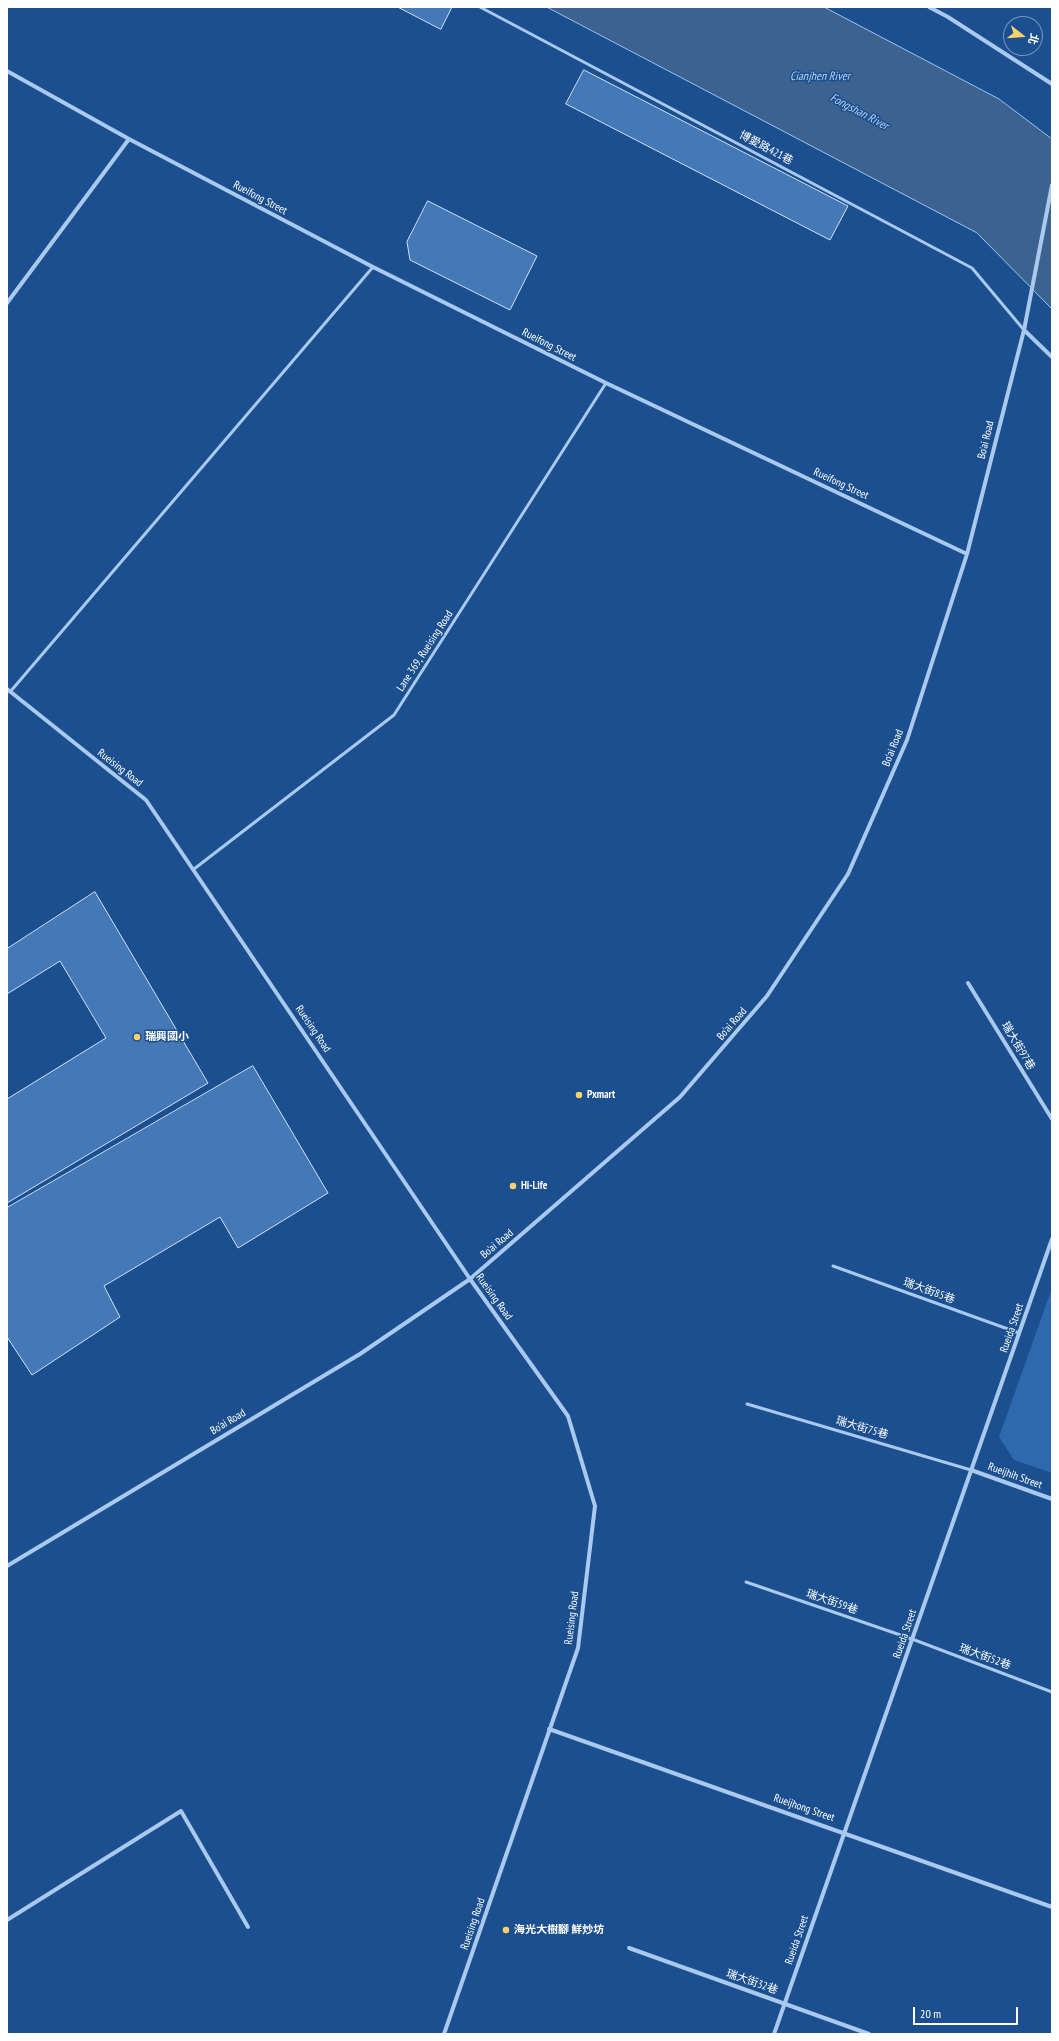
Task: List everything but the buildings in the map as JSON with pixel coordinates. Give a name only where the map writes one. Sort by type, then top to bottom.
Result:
[{"type":"street","points":[[928,7],[948,17],[1052,84]]},
{"type":"street","name":"Rueifong Street","points":[[7,71],[129,139],[373,267],[606,383],[967,554]]},
{"type":"street","points":[[7,302],[129,139]]},
{"type":"street","name":"Bo'ai Road","points":[[7,1566],[360,1354],[470,1279],[680,1097],[767,996],[848,874],[907,740],[967,554],[1024,330],[1052,185]]},
{"type":"street","points":[[1024,330],[1052,357]]},
{"type":"street","name":"Rueising Road","points":[[8,691],[146,800],[470,1279],[568,1416],[595,1506],[578,1648],[444,2034]]},
{"type":"street","name":"瑞大街97巷","points":[[968,983],[1052,1119]]},
{"type":"street","name":"Rueida Street","points":[[774,2034],[1052,1239]]},
{"type":"street","name":"Rueijhih Street","points":[[971,1470],[1052,1499]]},
{"type":"street","name":"Rueijhong Street","points":[[549,1729],[845,1832],[1052,1907]]},
{"type":"street","points":[[7,1920],[181,1811],[248,1927]]},
{"type":"street","name":"瑞大街32巷","points":[[629,1948],[869,2034]]},
{"type":"lane","name":"博愛路421巷","points":[[480,7],[972,268],[1024,330]]},
{"type":"lane","points":[[8,691],[373,267]]},
{"type":"lane","name":"Lane 369, Rueising Road","points":[[194,869],[394,716],[606,383]]},
{"type":"lane","name":"瑞大街85巷","points":[[833,1266],[1019,1333]]},
{"type":"lane","name":"瑞大街75巷","points":[[747,1404],[971,1470]]},
{"type":"lane","name":"瑞大街59巷","points":[[746,1582],[912,1639]]},
{"type":"lane","name":"瑞大街52巷","points":[[912,1639],[1052,1692]]},
{"type":"shaded area","points":[[1052,1288],[1052,1473],[1014,1460],[999,1437]]},
{"type":"water","name":"Cianjhen River","points":[[547,7],[824,7],[999,99],[1052,139],[1052,309],[977,233]]},
{"type":"place","name":"瑞興國小","points":[[137,1037]]},
{"type":"place","name":"Pxmart","points":[[579,1095]]},
{"type":"place","name":"Hi-Life","points":[[513,1186]]},
{"type":"place","name":"海光大樹腳 鮮炒坊","points":[[506,1930]]},
{"type":"water label","name":"Fongshan River","points":[[859,112]]}]
